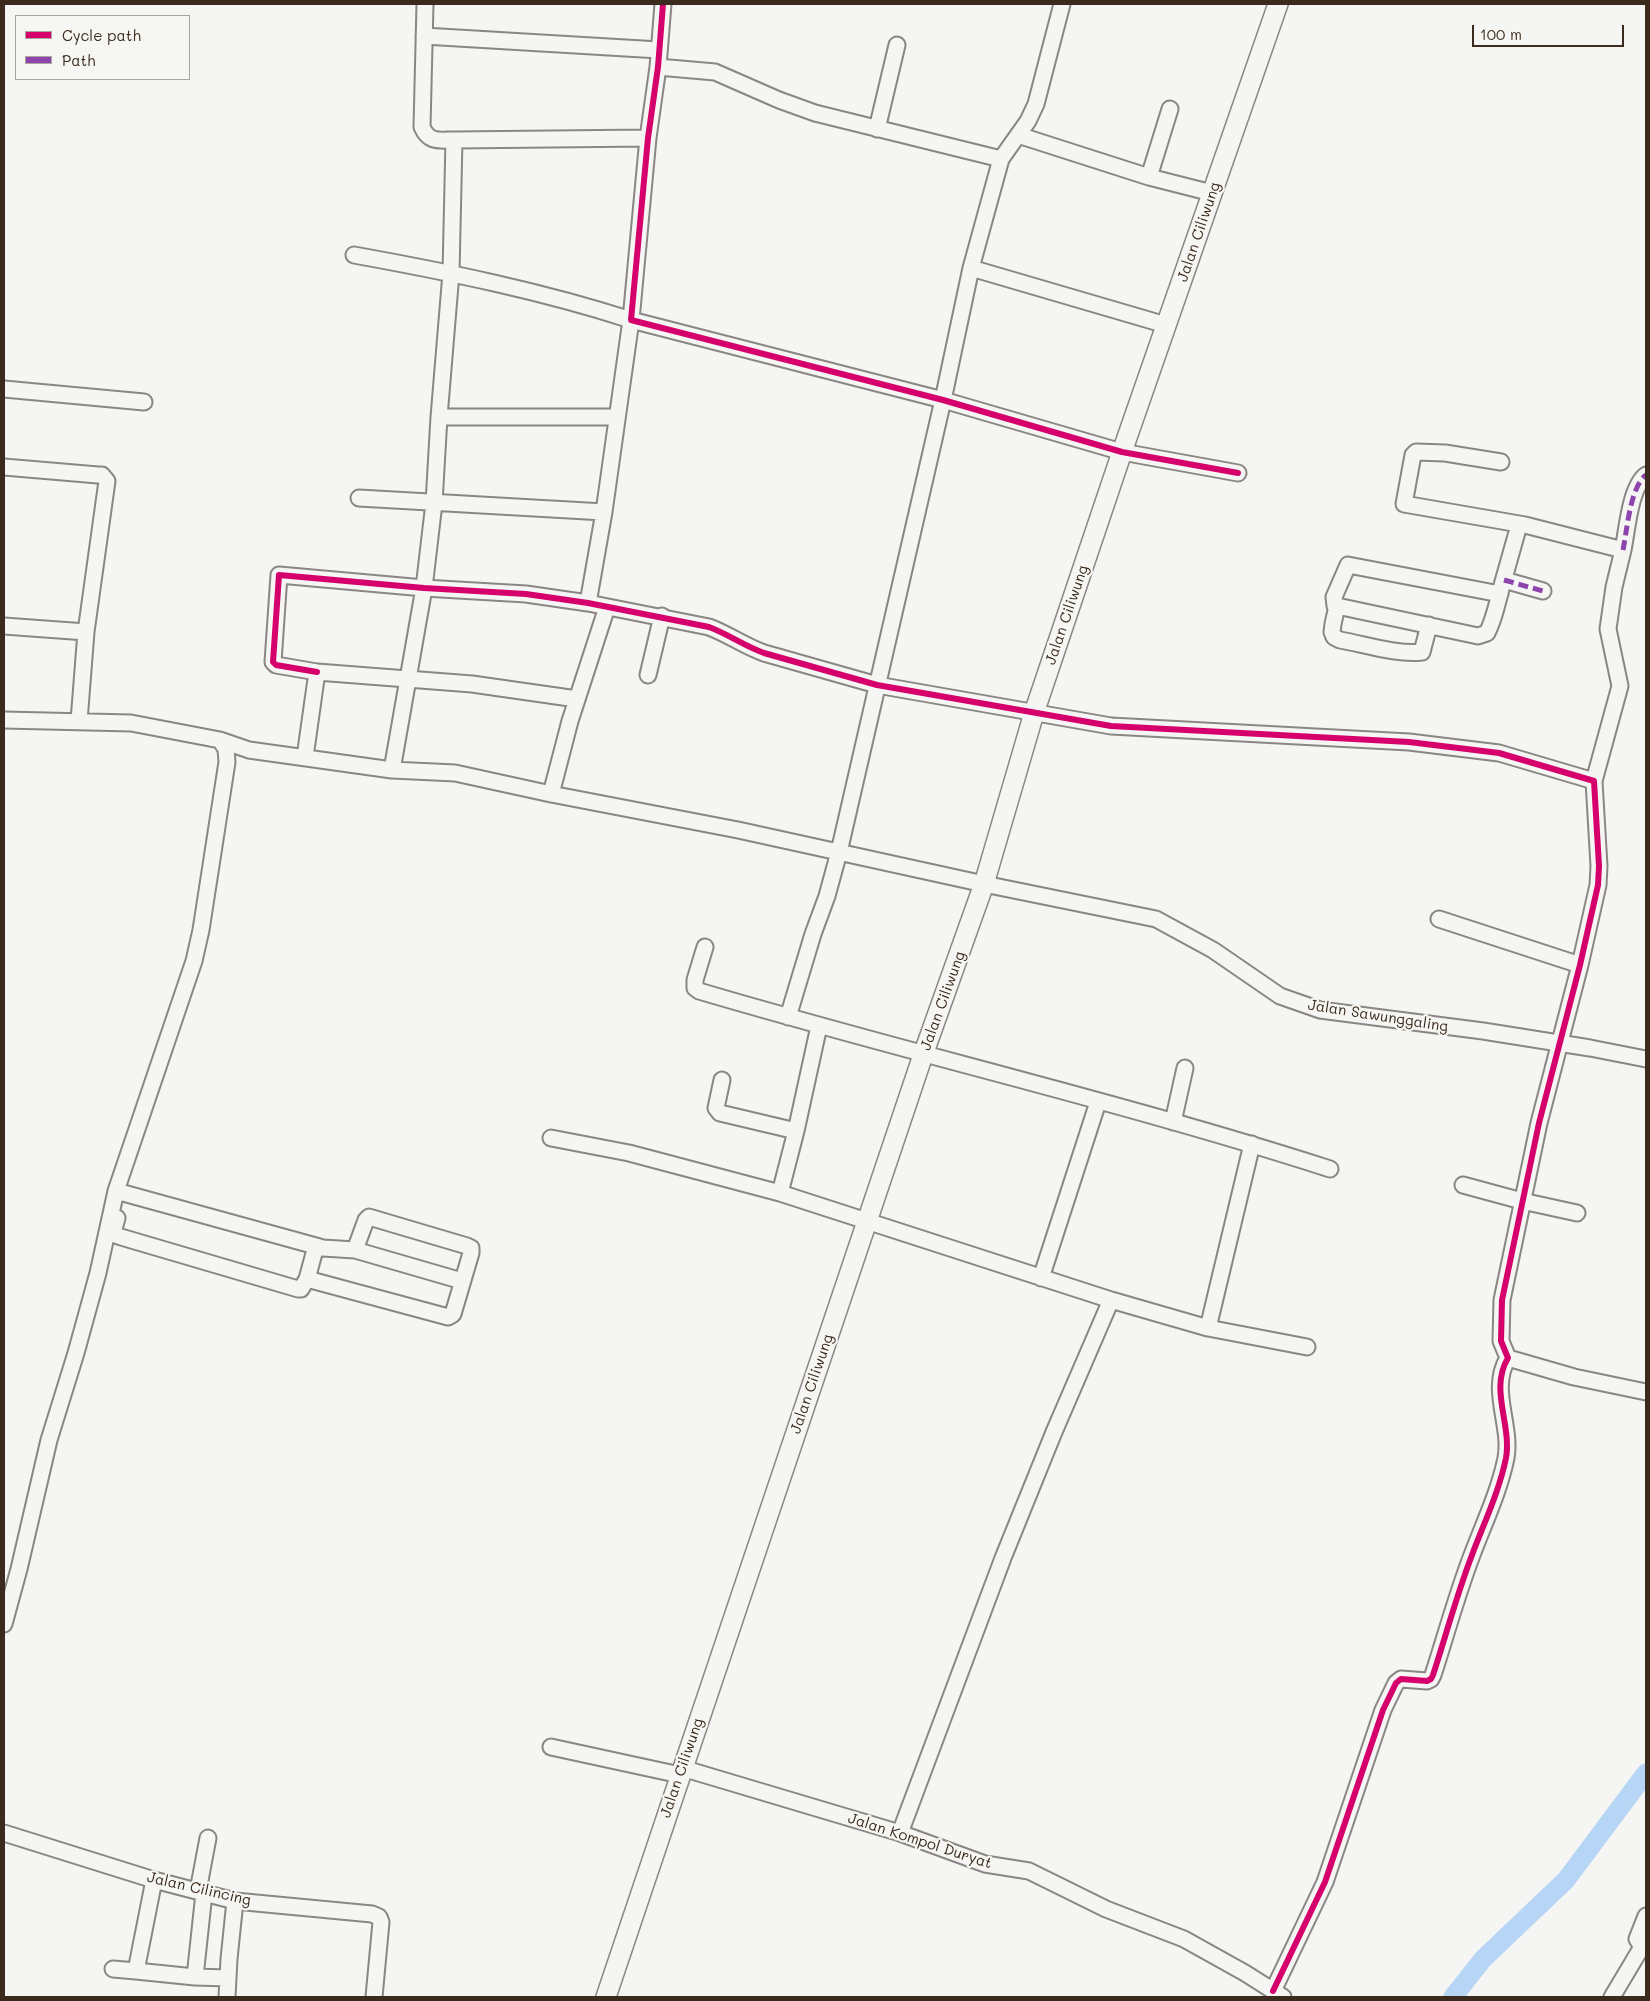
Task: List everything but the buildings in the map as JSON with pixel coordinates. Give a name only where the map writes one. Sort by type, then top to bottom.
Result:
[{"type":"main road","name":"Jalan Ciliwung","points":[[606,1997],[923,1055],[984,884],[1034,713],[1122,452],[1278,4]]},
{"type":"street","points":[[425,4],[422,127],[426,135],[433,139],[454,140],[648,138]]},
{"type":"street","points":[[588,603],[604,512],[631,320],[663,4]]},
{"type":"street","points":[[788,1017],[813,934],[827,896],[839,852],[943,400],[971,268],[1001,159],[1036,104],[1062,4]]},
{"type":"street","points":[[424,36],[659,50]]},
{"type":"street","points":[[877,129],[897,45]]},
{"type":"street","points":[[658,67],[715,72],[779,100],[815,113],[1001,159]]},
{"type":"street","points":[[1149,177],[1170,109]]},
{"type":"street","points":[[1018,135],[1149,177],[1212,194]]},
{"type":"street","points":[[392,770],[424,588],[434,503],[451,273],[454,140]]},
{"type":"street","points":[[354,255],[451,273],[519,290],[548,295],[631,320],[943,400],[1122,452],[1238,473]]},
{"type":"street","points":[[971,268],[1166,325]]},
{"type":"street","points":[[4,389],[144,402]]},
{"type":"street","points":[[439,417],[617,417]]},
{"type":"street","points":[[1501,462],[1422,451],[1414,454],[1404,504],[1519,524],[1622,550]]},
{"type":"street","points":[[4,467],[98,474],[102,475],[107,481],[86,632],[79,721]]},
{"type":"street","points":[[1646,475],[1638,483],[1634,494],[1614,587],[1608,629],[1620,686],[1594,781],[1599,866],[1598,885],[1522,1201],[1502,1308],[1500,1341],[1508,1358],[1574,1377],[1646,1392]]},
{"type":"street","points":[[359,498],[604,512]]},
{"type":"street","points":[[1336,606],[1478,636],[1487,633],[1492,624],[1519,524]]},
{"type":"street","points":[[1429,626],[1422,652],[1402,652],[1340,640],[1334,637],[1332,632],[1336,606],[1334,597],[1348,566],[1543,591]]},
{"type":"street","points":[[577,699],[472,684],[317,672],[276,665],[273,662],[279,575],[424,588],[526,594],[662,616],[709,627],[764,653],[877,685],[1111,726],[1409,742],[1499,753],[1594,781]]},
{"type":"street","points":[[551,794],[577,699],[607,607]]},
{"type":"street","points":[[648,675],[662,616]]},
{"type":"street","points":[[4,626],[86,632]]},
{"type":"street","points":[[305,757],[317,672]]},
{"type":"street","name":"Jalan Sawunggaling","points":[[4,720],[132,724],[220,740],[249,750],[392,770],[455,773],[551,794],[729,828],[984,884],[1156,919],[1213,950],[1280,996],[1300,1004],[1338,1013],[1483,1031],[1646,1059]]},
{"type":"street","points":[[4,1624],[19,1569],[49,1440],[76,1353],[120,1192],[194,961],[201,930],[227,762],[226,749],[220,740]]},
{"type":"street","points":[[227,762],[249,750]]},
{"type":"street","points":[[1439,919],[1580,965]]},
{"type":"street","points":[[705,948],[695,980],[695,988],[819,1026],[1252,1144],[1330,1169]]},
{"type":"street","points":[[780,1193],[819,1026]]},
{"type":"street","points":[[1173,1122],[1185,1068]]},
{"type":"street","points":[[722,1080],[716,1108],[720,1113],[796,1131]]},
{"type":"street","points":[[1041,1278],[1098,1102]]},
{"type":"street","points":[[550,1138],[629,1154],[780,1193],[1111,1300],[1208,1328],[1307,1348]]},
{"type":"street","points":[[1208,1328],[1252,1144]]},
{"type":"street","points":[[1464,1185],[1522,1201],[1577,1213]]},
{"type":"street","points":[[120,1192],[320,1247],[354,1250],[462,1280]]},
{"type":"street","points":[[120,1192],[114,1229],[116,1234],[121,1237],[298,1289],[301,1289],[311,1280],[320,1247]]},
{"type":"street","points":[[311,1280],[448,1317],[453,1314],[471,1252],[471,1248],[468,1246],[369,1217],[354,1250]]},
{"type":"street","points":[[900,1833],[1003,1558],[1054,1432],[1111,1300]]},
{"type":"street","points":[[1278,1994],[1325,1882],[1383,1710],[1396,1683],[1401,1679],[1427,1681],[1433,1675],[1471,1557],[1497,1492],[1506,1458],[1507,1437],[1500,1385],[1502,1371],[1508,1358]]},
{"type":"street","name":"Jalan Kompol Duryat","points":[[551,1747],[681,1772],[900,1833],[978,1862],[1029,1871],[1106,1909],[1184,1939],[1278,1994]]},
{"type":"street","name":"Jalan Cilincing","points":[[4,1833],[154,1880],[235,1901],[372,1914],[379,1917],[381,1922],[374,1997]]},
{"type":"street","points":[[195,1977],[201,1892],[208,1838]]},
{"type":"street","points":[[136,1971],[154,1880]]},
{"type":"street","points":[[227,1997],[235,1901]]},
{"type":"street","points":[[1612,1997],[1644,1947],[1636,1939],[1646,1916]]},
{"type":"street","points":[[113,1969],[195,1977],[228,1978]]},
{"type":"waterway","points":[[1453,1997],[1483,1959],[1566,1880],[1646,1773]]},
{"type":"marked path","points":[[1623,550],[1636,489],[1646,475]]},
{"type":"marked path","points":[[1504,580],[1543,591]]},
{"type":"cycle path","points":[[663,4],[631,320],[943,400],[1122,452],[1238,473]]},
{"type":"cycle path","points":[[317,672],[276,665],[273,662],[279,575],[424,588],[526,594],[588,603],[709,627],[764,653],[877,685],[1111,726],[1409,742],[1499,753],[1594,781],[1599,866],[1598,885],[1580,965],[1539,1123],[1502,1300],[1501,1341],[1508,1358],[1501,1382],[1507,1446],[1503,1471],[1461,1585],[1433,1675],[1427,1681],[1401,1679],[1396,1683],[1383,1710],[1325,1882],[1273,1991]]}]
